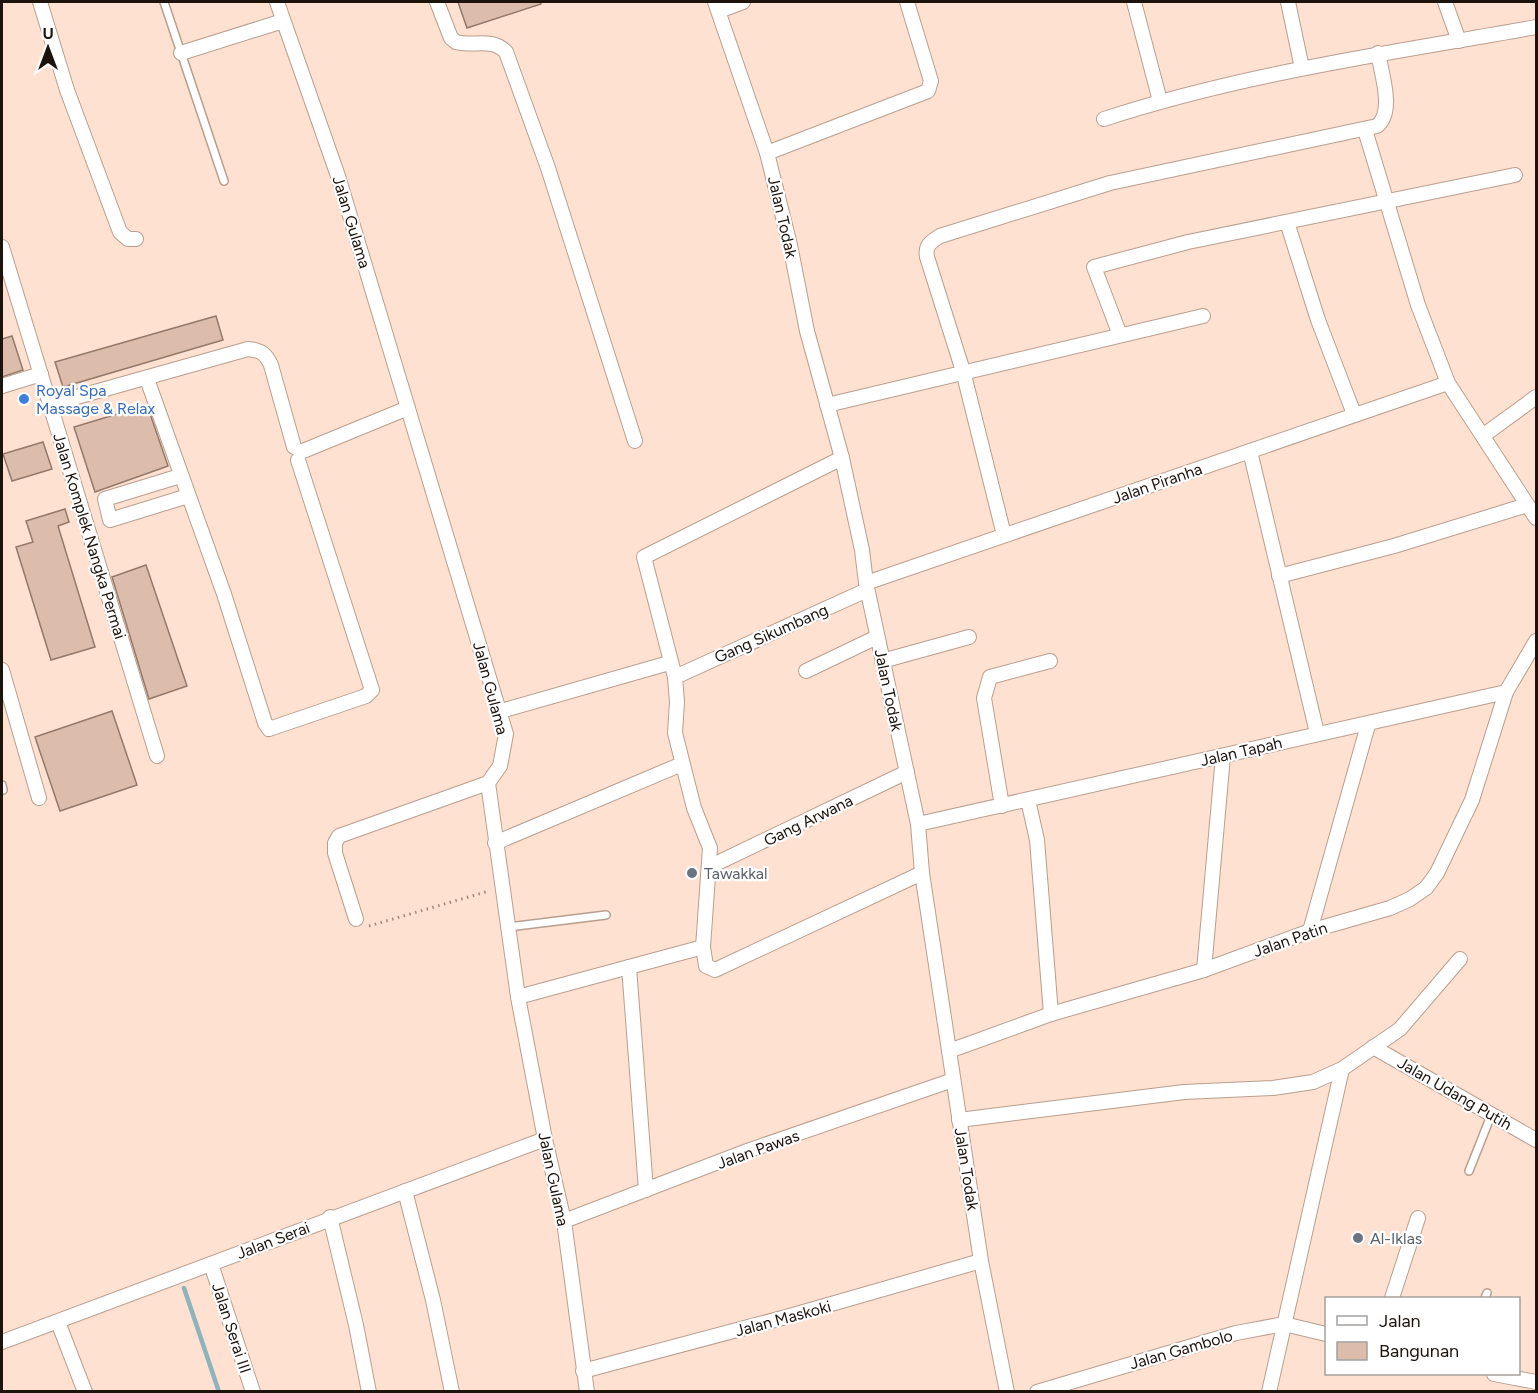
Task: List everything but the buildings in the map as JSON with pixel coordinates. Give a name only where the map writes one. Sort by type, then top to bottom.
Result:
[{"type":"street","points":[[40,2],[67,90],[120,232],[128,239],[136,239]]},
{"type":"street","name":"Jalan Gulama","points":[[277,2],[338,176],[501,711],[506,734],[504,754],[500,766],[488,783],[495,843],[518,997],[545,1139],[564,1221],[586,1392]]},
{"type":"street","points":[[437,2],[451,38],[456,42],[492,43],[500,45],[506,52],[548,168],[635,441]]},
{"type":"street","points":[[717,6],[743,2]]},
{"type":"street","points":[[767,153],[928,91],[931,81],[908,2]]},
{"type":"street","points":[[1134,2],[1160,101]]},
{"type":"street","points":[[1288,2],[1302,68]]},
{"type":"street","points":[[1445,2],[1459,41]]},
{"type":"street","name":"Jalan Todak","points":[[717,6],[767,153],[790,245],[807,331],[842,458],[862,550],[866,586],[918,824],[922,873],[981,1261],[1007,1392]]},
{"type":"street","points":[[181,53],[283,21]]},
{"type":"street","points":[[1104,119],[1160,101],[1302,68],[1536,27]]},
{"type":"street","points":[[1004,535],[963,371],[927,258],[928,245],[940,236],[1110,183],[1273,147],[1365,130],[1383,122],[1386,111],[1378,53]]},
{"type":"street","points":[[1365,130],[1418,305],[1448,383],[1536,518]]},
{"type":"street","points":[[1120,335],[1094,267],[1188,242],[1515,175]]},
{"type":"street","points":[[1287,222],[1318,320],[1354,414]]},
{"type":"street","name":"Jalan Komplek Nangka Permai","points":[[2,248],[4,264],[42,374],[157,756]]},
{"type":"street","points":[[827,405],[1203,316]]},
{"type":"street","points":[[59,402],[248,349],[258,350],[267,356],[372,690],[366,696],[276,729],[269,729],[265,723],[224,594],[147,379]]},
{"type":"street","points":[[2,386],[42,374]]},
{"type":"street","name":"Jalan Piranha","points":[[866,586],[1004,535],[1448,383]]},
{"type":"street","points":[[1484,435],[1536,397]]},
{"type":"street","points":[[298,452],[408,408]]},
{"type":"street","points":[[1250,452],[1317,733]]},
{"type":"street","points":[[842,458],[644,557],[669,663],[675,677],[677,702],[675,733],[682,764],[694,808],[710,848],[703,947],[706,966],[715,970],[922,873]]},
{"type":"street","points":[[180,476],[105,499],[110,520],[188,496]]},
{"type":"street","points":[[1279,576],[1394,546],[1527,505]]},
{"type":"street","name":"Gang Sikumbang","points":[[675,677],[866,586]]},
{"type":"street","points":[[806,671],[877,637]]},
{"type":"street","points":[[882,661],[969,638]]},
{"type":"street","points":[[1506,692],[1536,641]]},
{"type":"street","points":[[1002,806],[985,689],[990,677],[1050,661]]},
{"type":"street","points":[[501,711],[669,663]]},
{"type":"street","points":[[2,670],[39,798]]},
{"type":"street","name":"Jalan Tapah","points":[[918,824],[1317,733],[1368,725],[1506,692]]},
{"type":"street","name":"Jalan Patin","points":[[950,1051],[1051,1014],[1204,970],[1310,931],[1390,908],[1426,888],[1437,873],[1472,800],[1506,692]]},
{"type":"street","points":[[1310,931],[1368,725]]},
{"type":"street","points":[[1204,970],[1223,756]]},
{"type":"street","points":[[495,843],[682,764]]},
{"type":"street","name":"Gang Arwana","points":[[709,867],[907,772]]},
{"type":"street","points":[[356,919],[335,853],[335,843],[339,836],[488,783]]},
{"type":"street","points":[[1028,800],[1037,840],[1051,1014]]},
{"type":"street","points":[[518,997],[703,947]]},
{"type":"street","points":[[959,1120],[1184,1092],[1298,1086],[1342,1069],[1412,1017],[1460,959]]},
{"type":"street","points":[[629,968],[646,1190]]},
{"type":"street","name":"Jalan Udang Putih","points":[[1373,1047],[1536,1140]]},
{"type":"street","points":[[1269,1392],[1342,1069]]},
{"type":"street","name":"Jalan Pawas","points":[[564,1221],[747,1151],[953,1080]]},
{"type":"street","name":"Jalan Serai","points":[[2,1342],[330,1217],[545,1139]]},
{"type":"street","points":[[405,1191],[433,1300],[452,1392]]},
{"type":"street","points":[[330,1217],[356,1325],[369,1392]]},
{"type":"street","points":[[1393,1297],[1418,1218]]},
{"type":"street","name":"Jalan Maskoki","points":[[583,1371],[786,1317],[981,1261]]},
{"type":"street","name":"Jalan Serai III","points":[[211,1264],[253,1392]]},
{"type":"street","points":[[58,1322],[85,1392]]},
{"type":"street","name":"Jalan Gambolo","points":[[1037,1392],[1236,1333],[1284,1324],[1325,1334]]},
{"type":"street","points":[[1499,1375],[1536,1382]]},
{"type":"lane","points":[[164,2],[224,181]]},
{"type":"lane","points":[[508,927],[606,915]]},
{"type":"lane","points":[[1469,1171],[1492,1113]]},
{"type":"path","points":[[356,919],[360,924],[369,926],[502,887]]},
{"type":"waterway","points":[[184,1288],[219,1392]]},
{"type":"place","name":"Royal Spa Massage & Relax","points":[[24,399]]},
{"type":"place","name":"Tawakkal","points":[[692,873]]},
{"type":"place","name":"Al-Iklas","points":[[1358,1238]]}]
